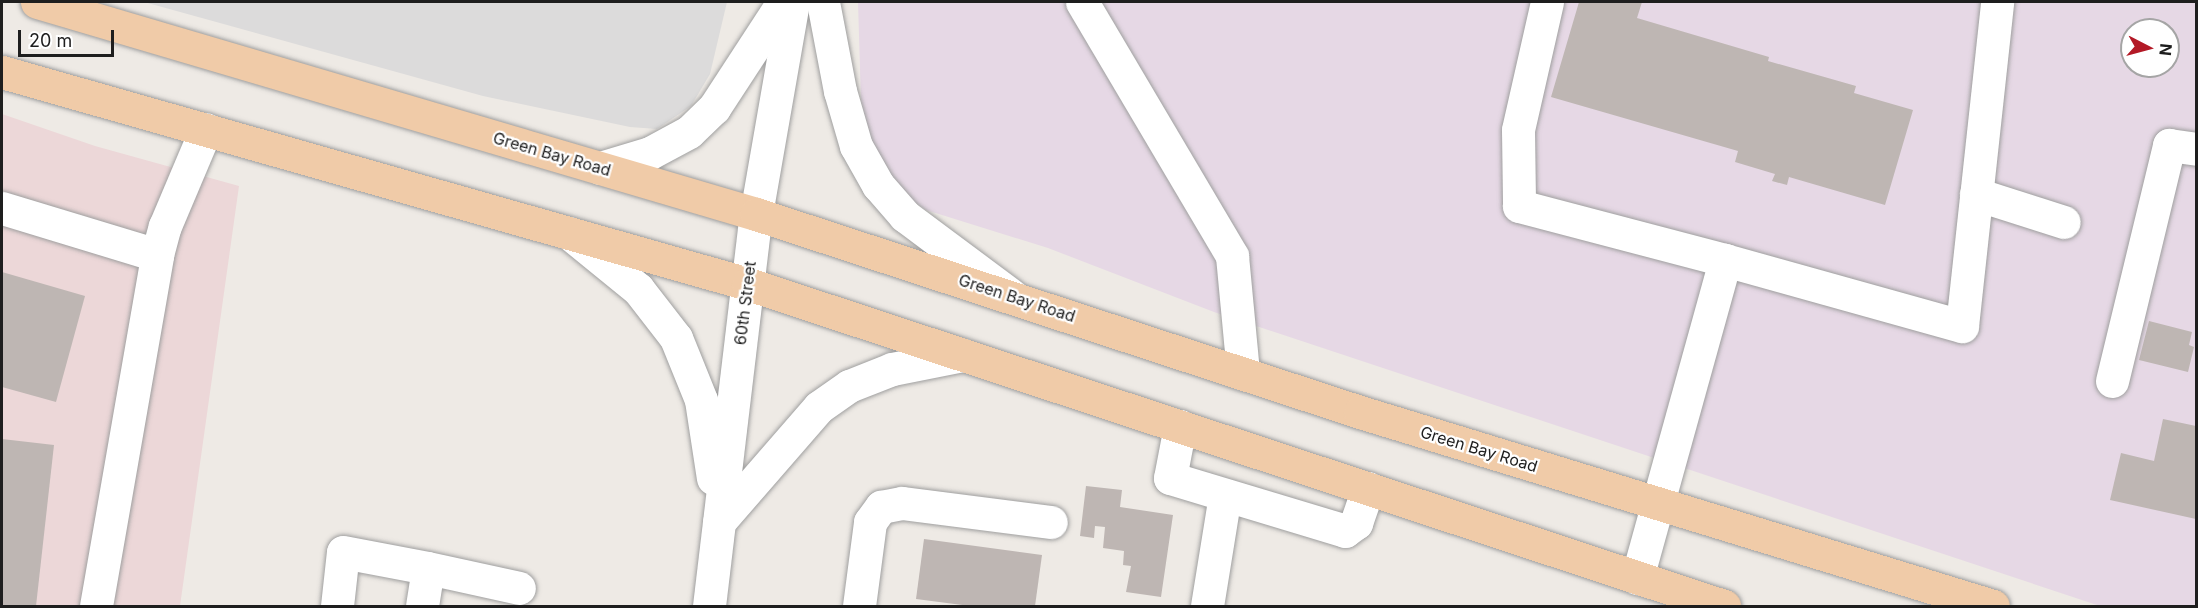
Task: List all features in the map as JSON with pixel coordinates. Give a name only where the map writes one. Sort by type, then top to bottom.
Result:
[{"type":"main road","name":"Green Bay Road","points":[[37,2],[756,214],[1013,296],[1243,373],[1660,505],[1993,606]]},
{"type":"main road","points":[[2,72],[748,284],[1724,606]]},
{"type":"street","points":[[600,168],[650,153],[688,132],[714,108],[783,2]]},
{"type":"street","name":"60th Street","points":[[709,606],[756,214],[793,2]]},
{"type":"street","points":[[823,2],[853,135],[878,184],[905,216],[1013,296]]},
{"type":"street","points":[[1082,2],[1232,256],[1243,373]]},
{"type":"street","points":[[1547,2],[1518,130],[1519,206],[1962,326],[1997,2]]},
{"type":"street","points":[[96,606],[157,255],[165,226],[206,129]]},
{"type":"street","points":[[2112,381],[2169,145],[2196,149]]},
{"type":"street","points":[[1976,194],[2064,222]]},
{"type":"street","points":[[2,208],[157,255]]},
{"type":"street","points":[[569,233],[638,289],[676,338],[701,400],[719,522]]},
{"type":"street","points":[[1637,578],[1660,505],[1725,260]]},
{"type":"street","points":[[719,522],[819,407],[849,386],[892,369],[963,355]]},
{"type":"street","points":[[1180,426],[1170,478],[1345,531],[1356,523],[1368,488]]},
{"type":"street","points":[[1207,606],[1225,495]]},
{"type":"street","points":[[859,606],[870,522],[881,507],[902,503],[1051,522]]},
{"type":"street","points":[[337,606],[343,552],[519,588]]},
{"type":"street","points":[[422,606],[428,568]]},
{"type":"shaded area","points":[[144,2],[727,2],[710,74],[691,106],[657,129],[630,127],[483,96]]},
{"type":"shaded area","points":[[858,2],[2196,2],[2196,606],[2100,606],[1214,312],[1048,248],[926,210],[898,191],[874,152],[861,101]]},
{"type":"shaded area","points":[[2,114],[95,146],[239,186],[180,606],[2,606]]},
{"type":"building","points":[[1579,2],[1642,2],[1637,18],[1769,57],[1768,61],[1856,86],[1854,93],[1913,110],[1885,205],[1789,177],[1787,185],[1772,181],[1775,174],[1735,162],[1738,151],[1551,97]]},
{"type":"building","points":[[2,272],[85,296],[56,402],[2,387]]},
{"type":"building","points":[[2149,321],[2192,332],[2189,345],[2194,347],[2188,372],[2139,360]]},
{"type":"building","points":[[2163,419],[2196,426],[2196,519],[2110,500],[2121,453],[2154,461]]},
{"type":"building","points":[[2,439],[54,445],[36,606],[2,606]]},
{"type":"building","points":[[1086,486],[1122,490],[1120,507],[1173,515],[1161,597],[1126,592],[1131,566],[1123,565],[1124,551],[1103,548],[1105,527],[1095,526],[1094,538],[1080,536]]},
{"type":"building","points":[[924,539],[1042,555],[1035,606],[970,606],[916,599]]}]
